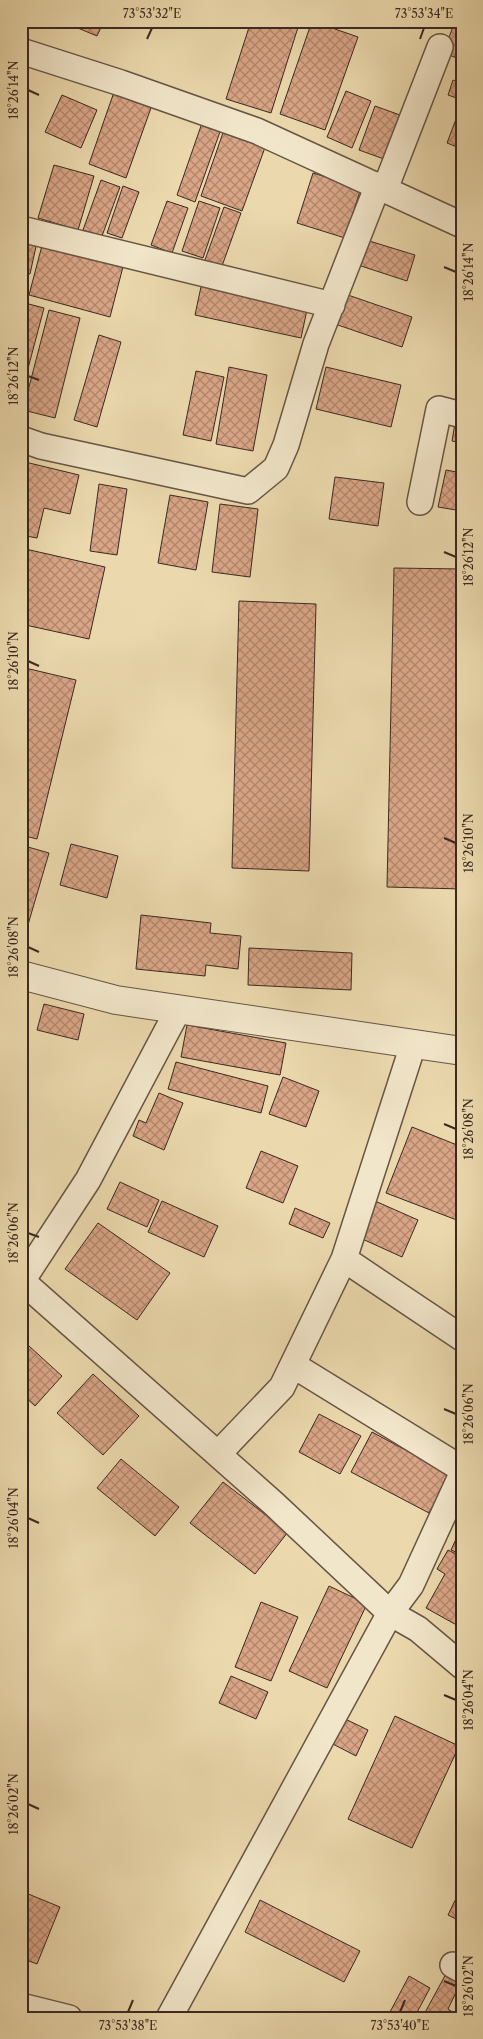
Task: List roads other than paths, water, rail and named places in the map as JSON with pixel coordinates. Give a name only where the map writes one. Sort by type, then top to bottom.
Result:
[{"type":"street","points":[[21,439],[41,446],[248,491],[276,468],[286,445],[316,344],[440,48]]},
{"type":"street","points":[[21,52],[121,83],[257,131],[462,225]]},
{"type":"street","points":[[21,229],[332,305]]},
{"type":"street","points":[[420,502],[439,409],[462,415]]},
{"type":"street","points":[[21,975],[116,1000],[462,1051]]},
{"type":"street","points":[[178,1010],[88,1180],[21,1281],[273,1503],[390,1613],[418,1629],[462,1666]]},
{"type":"street","points":[[218,1454],[282,1387],[344,1259],[413,1044]]},
{"type":"street","points":[[344,1259],[462,1338]]},
{"type":"street","points":[[293,1365],[462,1469]]},
{"type":"street","points":[[169,2018],[390,1613],[411,1585],[440,1518],[462,1474]]},
{"type":"street","points":[[21,2006],[69,2018]]}]
